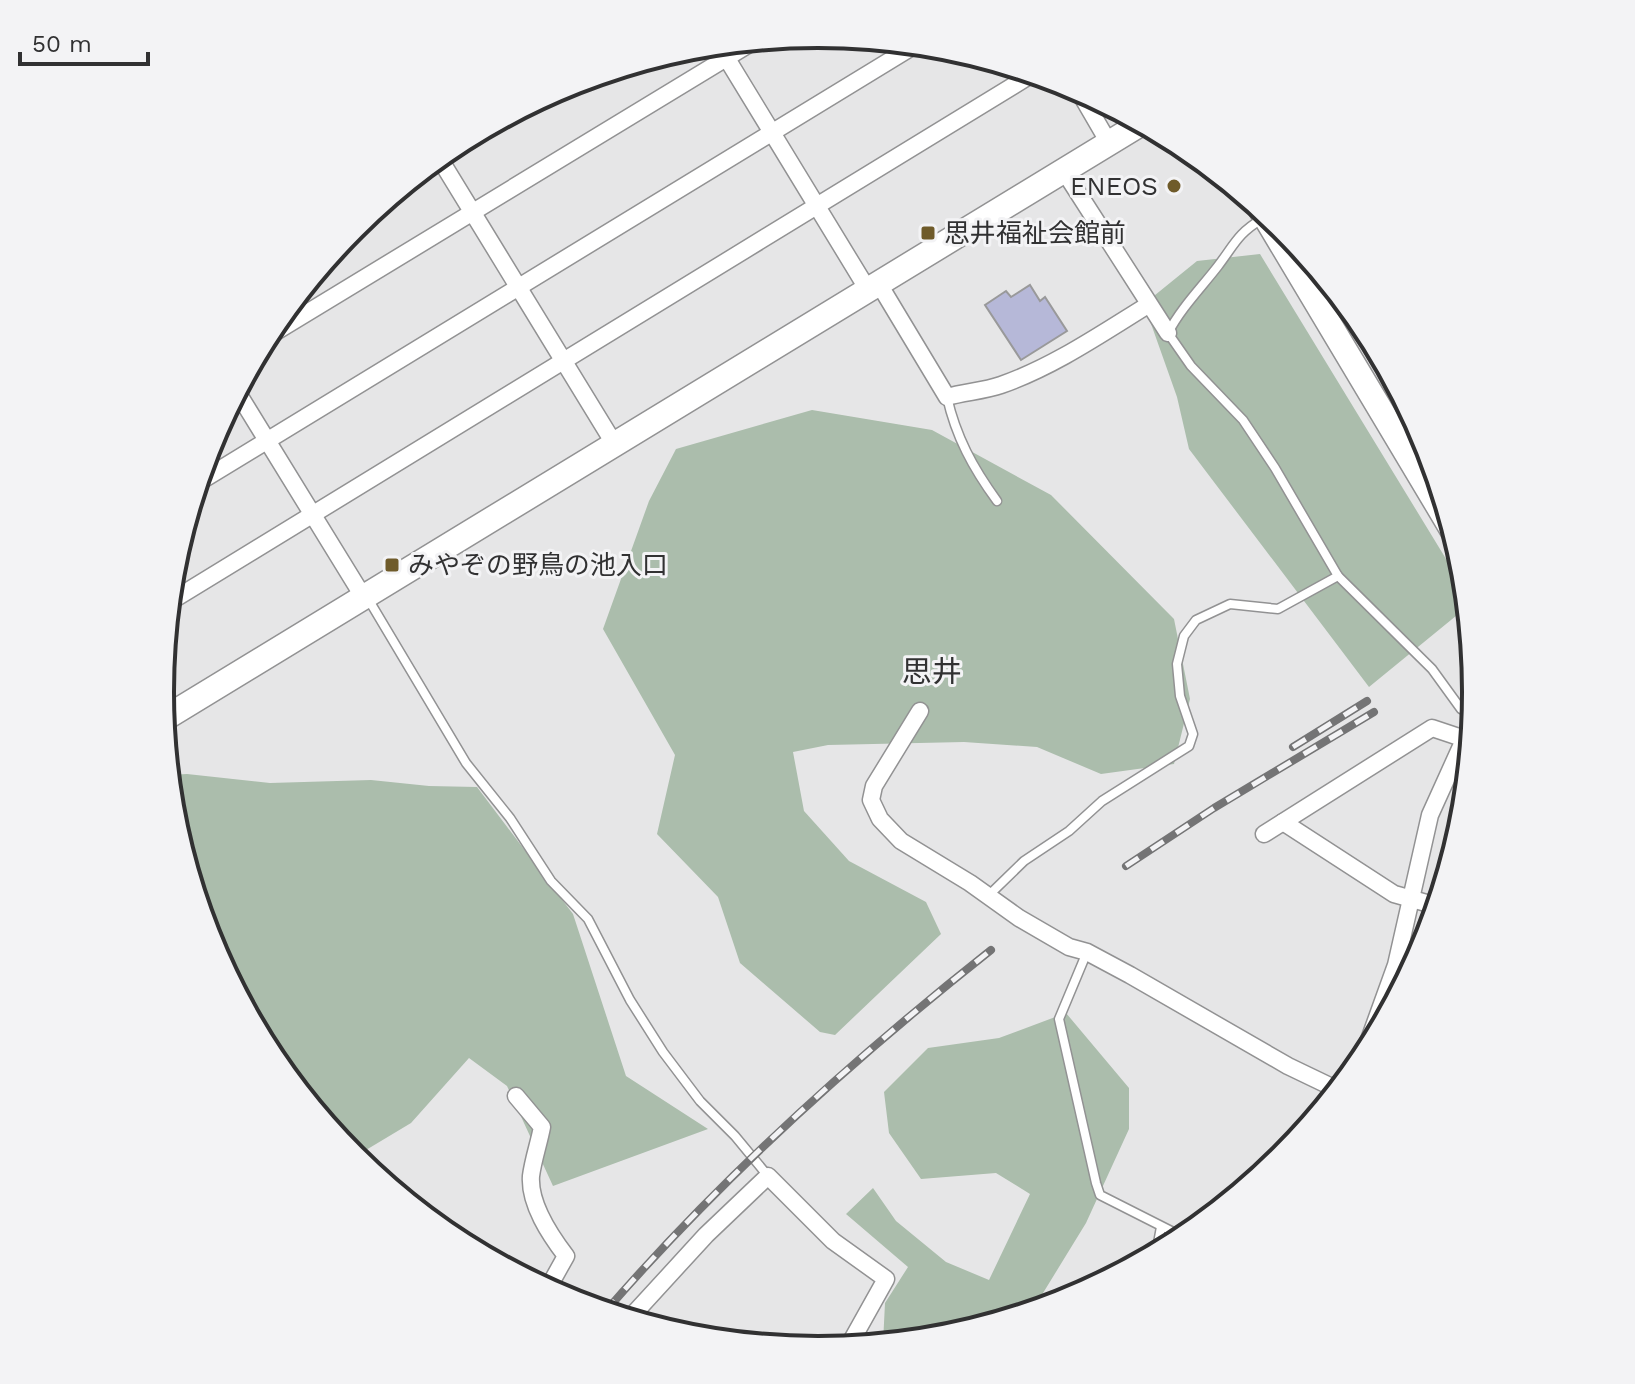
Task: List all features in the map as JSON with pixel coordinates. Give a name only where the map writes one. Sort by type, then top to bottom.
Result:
[{"type":"street","points":[[212,474],[901,54]]},
{"type":"street","points":[[725,55],[816,205],[947,397],[998,386],[1023,376],[1085,344],[1148,305]]},
{"type":"street","points":[[290,324],[472,214],[714,57]]},
{"type":"street","points":[[181,595],[1021,81]]},
{"type":"street","points":[[1089,108],[1109,143]]},
{"type":"street","points":[[174,712],[1131,129]]},
{"type":"street","points":[[445,167],[615,445]]},
{"type":"street","points":[[1064,171],[1168,333]]},
{"type":"street","points":[[1333,307],[1424,476]]},
{"type":"street","points":[[243,401],[365,597]]},
{"type":"street","points":[[920,711],[874,786],[871,800],[873,809],[901,841],[1069,947],[1087,952],[1288,1066],[1327,1085]]},
{"type":"street","points":[[1264,834],[1432,728],[1460,737]]},
{"type":"street","points":[[1385,996],[1413,898],[1430,815],[1444,779],[1458,756]]},
{"type":"street","points":[[1283,822],[1394,894],[1426,902]]},
{"type":"street","points":[[516,1096],[542,1127],[531,1178],[532,1194],[553,1238],[566,1256],[553,1279]]},
{"type":"street","points":[[637,1310],[706,1235],[768,1176],[833,1241],[886,1279],[855,1335]]},
{"type":"lane","points":[[1255,220],[1235,240],[1220,264],[1177,315],[1168,333],[1191,366],[1243,420],[1338,576],[1432,669],[1461,709]]},
{"type":"lane","points":[[947,397],[953,426],[973,468],[997,501]]},
{"type":"lane","points":[[988,896],[1024,861],[1069,831],[1102,801],[1189,746],[1193,734],[1180,696],[1177,664],[1184,636],[1196,620],[1230,604],[1278,609],[1338,576]]},
{"type":"lane","points":[[365,597],[466,763],[510,818],[551,881],[588,919],[630,1000],[663,1052],[700,1101],[735,1136],[768,1176]]},
{"type":"lane","points":[[1087,952],[1059,1019],[1096,1183],[1100,1195],[1169,1231]]},
{"type":"lane","points":[[1159,1237],[1161,1227]]},
{"type":"green space","points":[[1260,254],[1448,563],[1457,615],[1369,687],[1189,449],[1177,397],[1144,304],[1197,261]]},
{"type":"green space","points":[[812,410],[932,430],[1051,495],[1174,619],[1190,699],[1174,764],[1101,774],[1037,747],[964,742],[828,745],[793,752],[804,811],[849,861],[926,902],[941,934],[835,1035],[820,1032],[740,963],[718,897],[657,834],[675,755],[603,629],[649,501],[676,449]]},
{"type":"green space","points":[[179,774],[270,783],[371,780],[477,787],[573,914],[626,1076],[708,1129],[553,1186],[507,1086],[469,1058],[411,1123],[366,1150],[333,1117],[282,1050],[240,977],[195,859]]},
{"type":"green space","points":[[1066,1013],[1129,1088],[1129,1129],[1086,1223],[1041,1296],[943,1324],[884,1332],[885,1303],[908,1267],[846,1214],[873,1188],[896,1221],[946,1262],[989,1280],[1030,1194],[996,1173],[921,1179],[889,1133],[884,1092],[928,1048],[999,1038]]},
{"type":"building","points":[[1030,285],[1040,301],[1045,297],[1067,331],[1021,360],[985,305],[1006,291],[1011,297]]},
{"type":"railway","points":[[1293,747],[1367,701]]},
{"type":"railway","points":[[1126,866],[1214,808],[1374,712]]},
{"type":"railway","points":[[613,1303],[695,1214],[789,1122],[888,1034],[991,950]]},
{"type":"place","name":"ENEOS","points":[[1174,186]]},
{"type":"place","name":"思井福祉会館前","points":[[928,233]]},
{"type":"place","name":"みやぞの野鳥の池入口","points":[[392,565]]},
{"type":"district","name":"思井","points":[[932,672]]}]
